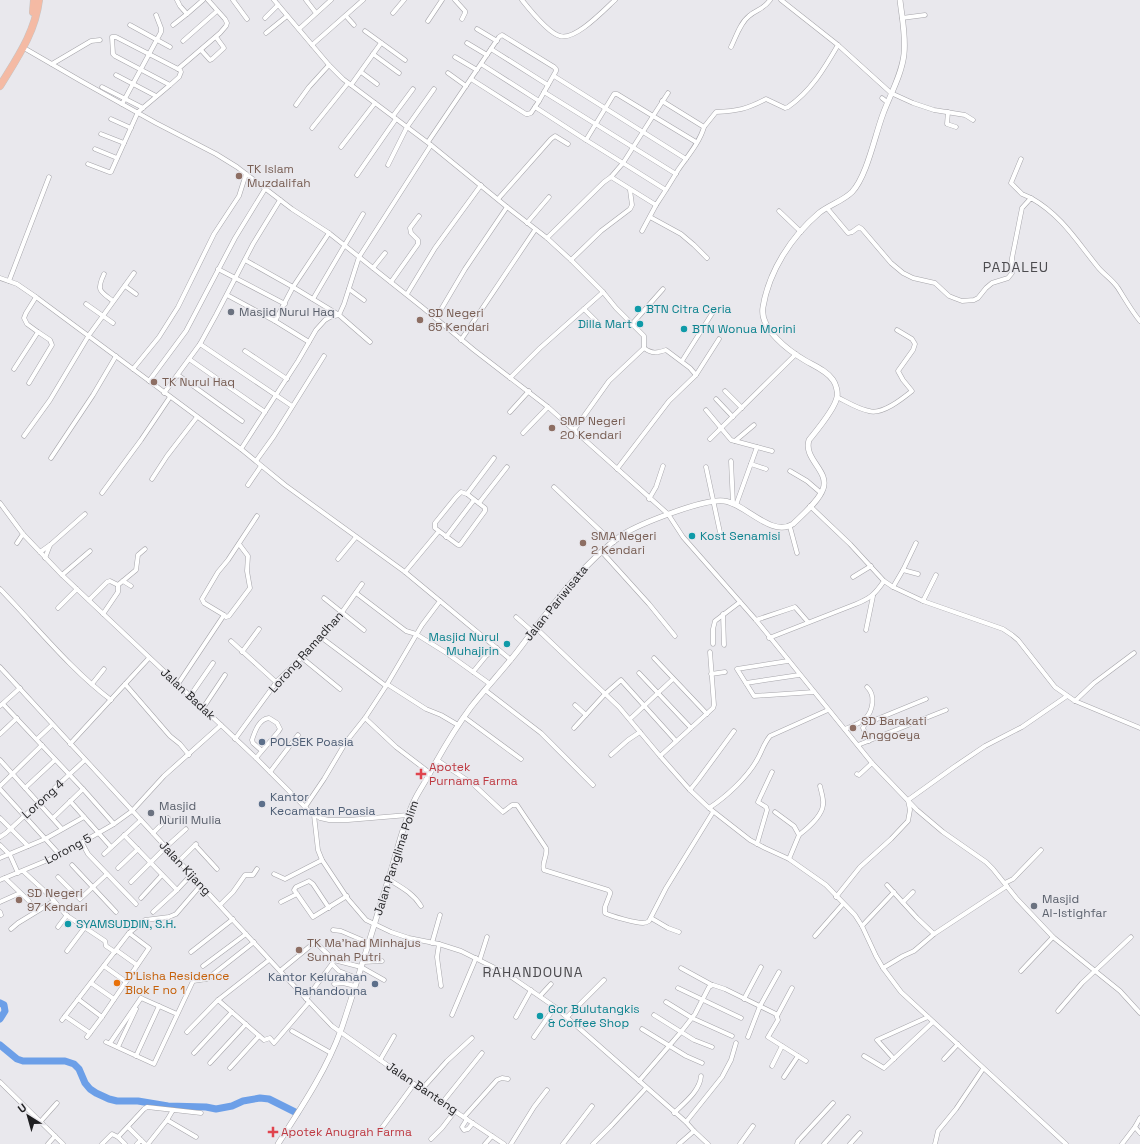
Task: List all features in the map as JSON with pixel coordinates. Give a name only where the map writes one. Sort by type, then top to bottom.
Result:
[{"type":"highway","points":[[0,86],[24,48],[29,32],[34,0]]},
{"type":"highway","points":[[0,78],[29,32],[37,15],[39,0]]},
{"type":"street","points":[[177,0],[187,14]]},
{"type":"street","points":[[173,25],[203,0]]},
{"type":"street","points":[[178,69],[216,37],[226,26],[227,23],[208,0]]},
{"type":"street","points":[[233,0],[247,19]]},
{"type":"street","points":[[274,0],[312,46],[349,84],[430,144],[535,230],[547,238],[572,260],[644,336],[644,348],[609,381],[574,430]]},
{"type":"street","points":[[306,0],[316,14]]},
{"type":"street","points":[[299,29],[330,0]]},
{"type":"street","points":[[312,46],[363,0]]},
{"type":"street","points":[[393,13],[404,0]]},
{"type":"street","points":[[428,21],[442,0]]},
{"type":"street","points":[[455,0],[465,11],[462,19]]},
{"type":"street","points":[[522,0],[540,21],[558,36],[565,37],[574,34],[584,27],[615,0]]},
{"type":"street","points":[[732,47],[737,34],[748,17],[765,7],[770,0]]},
{"type":"street","points":[[780,0],[838,45],[891,93],[913,103],[934,110],[965,115],[973,120]]},
{"type":"street","points":[[790,527],[822,492],[824,483],[823,477],[809,452],[808,445],[809,440],[834,406],[837,397],[836,386],[833,380],[826,373],[796,354],[769,330],[763,320],[762,312],[770,281],[785,252],[820,212],[851,193],[860,180],[903,60],[904,28],[900,0]]},
{"type":"street","points":[[265,18],[278,5]]},
{"type":"street","points":[[183,41],[217,11]]},
{"type":"street","points":[[123,102],[160,32],[161,28],[156,15]]},
{"type":"street","points":[[902,18],[925,15]]},
{"type":"street","points":[[266,33],[287,16]]},
{"type":"street","points":[[346,16],[354,25]]},
{"type":"street","points":[[130,26],[170,47]]},
{"type":"street","points":[[477,29],[497,41]]},
{"type":"street","points":[[365,31],[405,60]]},
{"type":"street","points":[[339,315],[359,257],[466,86],[497,41],[502,36],[556,69],[554,76],[539,101],[531,113],[528,114],[471,79]]},
{"type":"street","points":[[88,164],[110,172],[138,112],[156,96],[170,85],[180,76],[181,71],[149,53],[116,37],[112,37],[114,55],[170,85]]},
{"type":"street","points":[[201,50],[210,60],[212,59],[224,48],[216,37]]},
{"type":"street","points":[[52,64],[91,41],[100,40]]},
{"type":"street","points":[[312,128],[360,72],[381,43]]},
{"type":"street","points":[[467,43],[487,55]]},
{"type":"street","points":[[642,231],[656,205],[686,159],[704,127],[716,112],[735,112],[766,99],[785,108],[788,107],[805,93],[814,82],[826,67],[838,45]]},
{"type":"street","points":[[24,48],[123,102],[143,108]]},
{"type":"street","points":[[491,49],[548,85]]},
{"type":"street","points":[[373,54],[398,73]]},
{"type":"street","points":[[455,56],[477,70]]},
{"type":"street","points":[[481,64],[539,101]]},
{"type":"street","points":[[296,105],[309,87],[329,65]]},
{"type":"street","points":[[360,72],[377,84]]},
{"type":"street","points":[[448,73],[466,86]]},
{"type":"street","points":[[116,75],[156,96]]},
{"type":"street","points":[[554,76],[686,159]]},
{"type":"street","points":[[102,87],[138,112],[237,167],[264,189],[329,233],[436,318],[461,340],[529,391],[574,430],[668,514],[702,560],[756,620],[769,638],[872,763],[917,810],[943,832],[986,862],[1053,937],[1120,990],[1140,1013]]},
{"type":"street","points":[[388,165],[408,127],[434,89]]},
{"type":"street","points":[[357,175],[413,90]]},
{"type":"street","points":[[544,92],[676,174]]},
{"type":"street","points":[[547,238],[604,182],[611,177],[623,163],[668,93]]},
{"type":"street","points":[[586,140],[614,94],[617,94],[696,142]]},
{"type":"street","points":[[882,98],[887,102]]},
{"type":"street","points":[[662,101],[704,127]]},
{"type":"street","points":[[341,147],[375,103]]},
{"type":"street","points":[[535,107],[666,190]]},
{"type":"street","points":[[948,112],[947,124],[956,127]]},
{"type":"street","points":[[111,119],[131,128]]},
{"type":"street","points":[[101,134],[124,143]]},
{"type":"street","points":[[498,200],[551,139],[555,136],[568,144]]},
{"type":"street","points":[[95,149],[117,158]]},
{"type":"street","points":[[1021,159],[1011,182],[1022,194],[1031,198],[1056,216],[1072,232],[1098,267],[1118,288],[1140,321]]},
{"type":"street","points":[[133,369],[159,337],[178,307],[214,234],[238,196],[246,174]]},
{"type":"street","points":[[9,282],[49,177]]},
{"type":"street","points":[[611,177],[656,205]]},
{"type":"street","points":[[406,294],[435,248],[481,185]]},
{"type":"street","points":[[149,381],[181,339],[235,238],[264,189]]},
{"type":"street","points":[[572,260],[601,231],[630,209],[632,205],[630,190]]},
{"type":"street","points":[[528,223],[549,197]]},
{"type":"street","points":[[827,208],[848,233],[859,227],[862,229],[891,263],[903,274],[935,283],[949,296],[962,301],[968,301],[976,300],[992,283],[1008,278],[1012,273],[1012,258],[1022,208],[1031,198]]},
{"type":"street","points":[[164,393],[200,344],[244,260],[280,200]]},
{"type":"street","points":[[436,318],[469,263],[507,207]]},
{"type":"street","points":[[779,211],[801,232]]},
{"type":"street","points":[[313,299],[363,214]]},
{"type":"street","points":[[391,282],[418,244],[418,240],[411,233],[410,228],[419,216]]},
{"type":"street","points":[[650,217],[681,234],[707,258]]},
{"type":"street","points":[[461,340],[535,230]]},
{"type":"street","points":[[275,321],[293,287],[329,233]]},
{"type":"street","points":[[373,268],[386,254]]},
{"type":"street","points":[[244,260],[339,315],[370,342]]},
{"type":"street","points":[[218,269],[285,304]]},
{"type":"street","points":[[24,436],[56,389],[89,335],[134,273]]},
{"type":"street","points":[[104,274],[99,285],[99,289],[113,301]]},
{"type":"street","points":[[0,278],[25,289],[89,335],[164,393],[241,449],[261,466],[405,572],[511,660]]},
{"type":"street","points":[[125,286],[136,294]]},
{"type":"street","points":[[632,324],[663,288]]},
{"type":"street","points":[[349,289],[364,300]]},
{"type":"street","points":[[510,378],[540,348],[603,292]]},
{"type":"street","points":[[227,295],[275,321],[309,342]]},
{"type":"street","points":[[30,383],[52,345],[50,340],[27,324],[24,318],[36,297]]},
{"type":"street","points":[[86,304],[113,323]]},
{"type":"street","points":[[584,309],[599,324]]},
{"type":"street","points":[[682,361],[713,312]]},
{"type":"street","points":[[241,449],[321,324],[330,317],[339,315]]},
{"type":"street","points":[[837,397],[870,412],[877,412],[900,400],[912,391],[900,377],[898,371],[914,350],[916,344],[912,339],[897,330]]},
{"type":"street","points":[[14,369],[38,332]]},
{"type":"street","points":[[617,469],[669,401],[696,375],[719,339]]},
{"type":"street","points":[[200,344],[292,406]]},
{"type":"street","points":[[644,348],[654,353],[666,350],[682,361],[696,375]]},
{"type":"street","points":[[246,351],[287,379]]},
{"type":"street","points":[[710,439],[796,354]]},
{"type":"street","points":[[51,458],[89,401],[116,356]]},
{"type":"street","points":[[256,461],[274,436],[324,356]]},
{"type":"street","points":[[189,359],[265,412]]},
{"type":"street","points":[[178,375],[242,421]]},
{"type":"street","points":[[725,390],[742,408]]},
{"type":"street","points":[[510,412],[529,391]]},
{"type":"street","points":[[102,493],[142,440],[170,397]]},
{"type":"street","points":[[716,399],[733,417]]},
{"type":"street","points":[[524,433],[548,407]]},
{"type":"street","points":[[706,410],[731,440],[772,451]]},
{"type":"street","points":[[152,479],[167,456],[197,417]]},
{"type":"street","points":[[735,441],[754,425]]},
{"type":"street","points":[[735,505],[757,447]]},
{"type":"street","points":[[467,494],[494,458]]},
{"type":"street","points":[[731,461],[735,505]]},
{"type":"street","points":[[751,464],[766,469]]},
{"type":"street","points":[[248,485],[261,466]]},
{"type":"street","points":[[650,499],[663,466]]},
{"type":"street","points":[[479,503],[507,467]]},
{"type":"street","points":[[706,467],[721,537]]},
{"type":"street","points":[[790,471],[822,492]]},
{"type":"street","points":[[554,487],[614,542]]},
{"type":"street","points":[[464,492],[467,494],[485,508],[485,511],[458,546],[439,532],[435,528],[435,523],[459,493],[464,492]]},
{"type":"street","points":[[446,537],[474,500]]},
{"type":"street","points":[[714,502],[725,501],[735,505],[763,522],[776,526],[790,527]]},
{"type":"street","name":"Jalan Pariwisata","points":[[511,660],[586,565],[614,542],[632,529],[668,514],[714,502]]},
{"type":"street","name":"Jalan Badak","points":[[1,506],[23,534],[62,576],[178,684],[314,815],[329,820],[348,820],[408,815]]},
{"type":"street","points":[[810,506],[850,544],[884,581],[893,587],[923,601],[1003,629],[1018,640],[1051,683],[1067,696],[1075,701],[1140,728]]},
{"type":"street","points":[[40,552],[85,514]]},
{"type":"street","points":[[238,544],[248,556],[248,577],[250,585],[247,593],[229,616],[226,617],[204,603],[202,599],[238,544],[257,516]]},
{"type":"street","points":[[790,527],[797,553]]},
{"type":"street","points":[[405,572],[439,532]]},
{"type":"street","points":[[17,543],[23,534]]},
{"type":"street","points":[[338,559],[356,537]]},
{"type":"street","points":[[893,587],[916,543]]},
{"type":"street","points":[[45,558],[50,549],[50,545]]},
{"type":"street","points":[[118,585],[136,570],[138,555],[145,549]]},
{"type":"street","points":[[62,576],[90,551]]},
{"type":"street","points":[[602,552],[649,604],[675,636]]},
{"type":"street","points":[[853,577],[871,566]]},
{"type":"street","points":[[903,570],[918,574]]},
{"type":"street","points":[[923,601],[936,575]]},
{"type":"street","points":[[89,600],[107,582],[110,581],[118,585]]},
{"type":"street","points":[[123,581],[131,586]]},
{"type":"street","points":[[866,630],[873,596],[884,581]]},
{"type":"street","name":"Lorong Ramadhan","points":[[235,739],[276,682],[322,638],[362,584]]},
{"type":"street","points":[[103,614],[118,592],[118,585]]},
{"type":"street","points":[[0,589],[92,684],[111,700]]},
{"type":"street","points":[[58,608],[77,589]]},
{"type":"street","points":[[356,593],[406,631],[416,634],[448,654],[490,684]]},
{"type":"street","points":[[769,638],[873,596]]},
{"type":"street","points":[[324,598],[364,630]]},
{"type":"street","points":[[304,807],[324,779],[342,747],[365,718],[402,660],[416,634],[440,601]]},
{"type":"street","points":[[713,644],[715,621],[740,602]]},
{"type":"street","points":[[756,620],[796,607],[808,622]]},
{"type":"street","points":[[723,614],[724,645]]},
{"type":"street","points":[[178,684],[224,615]]},
{"type":"street","points":[[516,617],[534,630],[605,694],[630,719],[690,790],[713,812],[757,844],[789,858],[826,885],[855,915],[883,968],[901,992],[1066,1144]]},
{"type":"street","points":[[242,652],[259,629]]},
{"type":"street","points":[[322,638],[386,685],[426,709],[441,715],[458,725]]},
{"type":"street","points":[[232,641],[242,652],[276,682]]},
{"type":"street","points":[[473,672],[486,656],[497,648]]},
{"type":"street","points":[[660,756],[707,714],[714,705],[710,652]]},
{"type":"street","points":[[1075,701],[1094,683],[1134,653]]},
{"type":"street","points":[[301,657],[340,689]]},
{"type":"street","points":[[70,744],[149,658]]},
{"type":"street","points":[[654,658],[707,714]]},
{"type":"street","name":"Jalan Panglima Polim","points":[[278,1144],[331,1053],[340,1032],[414,800],[458,725],[511,660]]},
{"type":"street","points":[[788,661],[737,669],[754,696],[814,692]]},
{"type":"street","points":[[190,696],[213,663]]},
{"type":"street","name":"Jalan Kijang","points":[[0,667],[140,820],[192,874],[280,972],[332,1026],[340,1032]]},
{"type":"street","points":[[92,684],[104,669]]},
{"type":"street","points":[[711,674],[725,672]]},
{"type":"street","points":[[639,673],[691,728]]},
{"type":"street","points":[[202,708],[225,675]]},
{"type":"street","points":[[746,683],[800,675]]},
{"type":"street","points":[[630,719],[674,679]]},
{"type":"street","points":[[574,728],[605,694],[621,680],[676,741]]},
{"type":"street","points":[[125,684],[170,736],[180,744],[189,755]]},
{"type":"street","points":[[845,730],[858,724],[868,714],[873,700],[870,689],[867,687]]},
{"type":"street","points":[[20,688],[2,705],[37,739],[114,824]]},
{"type":"street","points":[[485,690],[541,733],[593,785]]},
{"type":"street","points":[[908,800],[973,754],[1022,726],[1067,696]]},
{"type":"street","points":[[869,741],[863,728],[865,724],[926,699]]},
{"type":"street","points":[[576,705],[586,715]]},
{"type":"street","points":[[709,808],[724,797],[748,773],[758,758],[764,743],[770,736],[828,710]]},
{"type":"street","points":[[858,745],[946,710]]},
{"type":"street","points":[[464,717],[521,759]]},
{"type":"street","points":[[0,734],[17,718]]},
{"type":"street","points":[[256,758],[261,750],[280,729],[276,723],[269,718],[264,719],[259,724],[252,740],[253,743],[261,750]]},
{"type":"street","points":[[365,718],[396,747],[430,774]]},
{"type":"street","points":[[37,739],[52,725]]},
{"type":"street","name":"Lorong 5","points":[[0,880],[60,855],[114,824],[132,811],[164,776],[221,725]]},
{"type":"street","points":[[690,790],[734,731]]},
{"type":"street","points":[[611,755],[640,732]]},
{"type":"street","points":[[270,772],[298,735]]},
{"type":"street","points":[[42,745],[0,788],[60,855]]},
{"type":"street","points":[[0,760],[62,829]]},
{"type":"street","points":[[25,788],[56,760]]},
{"type":"street","name":"Lorong 4","points":[[0,837],[86,760]]},
{"type":"street","points":[[437,760],[473,784],[503,812],[512,804],[517,805],[546,848],[547,852],[543,865],[544,870],[609,890],[610,894],[604,911],[607,914],[643,923],[649,921],[651,918],[666,888],[713,812]]},
{"type":"street","points":[[857,774],[860,774],[872,763]]},
{"type":"street","points":[[757,844],[767,810],[766,807],[758,802],[772,772]]},
{"type":"street","points":[[789,858],[799,835],[807,828],[822,809],[823,800],[820,786]]},
{"type":"street","points":[[53,818],[83,789]]},
{"type":"street","points":[[836,897],[860,867],[908,821],[908,800]]},
{"type":"street","points":[[70,801],[111,847]]},
{"type":"street","points":[[776,812],[794,826],[799,835]]},
{"type":"street","points":[[314,815],[318,850],[322,860],[362,917],[391,932],[408,938],[461,950],[507,974],[532,990],[567,1017],[686,1122],[707,1144]]},
{"type":"street","points":[[0,858],[45,839],[84,817]]},
{"type":"street","points":[[0,818],[28,846]]},
{"type":"street","points":[[153,833],[168,818]]},
{"type":"street","points":[[104,854],[140,820]]},
{"type":"street","points":[[131,882],[150,862],[186,829]]},
{"type":"street","points":[[124,834],[162,876],[177,890]]},
{"type":"street","points":[[82,843],[88,854],[136,904]]},
{"type":"street","points":[[0,845],[10,854],[18,873]]},
{"type":"street","points":[[179,861],[196,845],[217,869]]},
{"type":"street","points":[[118,868],[138,850]]},
{"type":"street","points":[[883,968],[914,951],[934,934],[1006,885],[1041,850]]},
{"type":"street","points":[[274,874],[284,879],[322,860]]},
{"type":"street","points":[[72,865],[116,912]]},
{"type":"street","points":[[220,905],[233,892],[243,876],[246,874],[253,876],[257,869]]},
{"type":"street","points":[[24,871],[67,915],[105,941],[106,946],[137,965]]},
{"type":"street","points":[[58,878],[80,899],[107,874]]},
{"type":"street","points":[[153,912],[192,874]]},
{"type":"street","points":[[141,898],[162,876]]},
{"type":"street","points":[[5,878],[29,902]]},
{"type":"street","points":[[388,880],[410,892],[417,898],[421,906]]},
{"type":"street","points":[[329,908],[313,884],[309,881],[296,887],[294,890],[313,917],[329,908],[346,896]]},
{"type":"street","points":[[62,1020],[128,933],[145,920],[169,918],[176,914],[201,885]]},
{"type":"street","points":[[887,885],[934,934]]},
{"type":"street","points":[[862,926],[894,892]]},
{"type":"street","points":[[903,902],[912,892]]},
{"type":"street","points":[[0,902],[20,893]]},
{"type":"street","points":[[281,902],[297,894]]},
{"type":"street","points":[[11,929],[18,923],[54,901]]},
{"type":"street","points":[[815,936],[843,904]]},
{"type":"street","points":[[58,927],[67,915]]},
{"type":"street","points":[[432,943],[440,915]]},
{"type":"street","points":[[651,918],[668,928],[679,932]]},
{"type":"street","points":[[191,952],[233,919]]},
{"type":"street","points":[[66,951],[85,927]]},
{"type":"street","points":[[333,930],[348,934],[369,943]]},
{"type":"street","points":[[66,1016],[89,1035],[149,948],[128,933]]},
{"type":"street","points":[[203,966],[246,934]]},
{"type":"street","points":[[452,1015],[486,937]]},
{"type":"street","points":[[1021,971],[1053,937]]},
{"type":"street","points":[[1058,1011],[1082,983],[1131,937]]},
{"type":"street","points":[[141,998],[108,1042],[154,1064],[193,980],[207,979],[254,942]]},
{"type":"street","points":[[280,972],[314,942],[316,942],[339,971],[357,978]]},
{"type":"street","points":[[439,944],[437,957],[441,986]]},
{"type":"street","points":[[187,1032],[218,1000],[269,960]]},
{"type":"street","points":[[333,962],[362,964],[382,961]]},
{"type":"street","points":[[218,1000],[264,1040],[270,1038],[274,1043],[307,1000],[333,962]]},
{"type":"street","points":[[362,964],[384,980]]},
{"type":"street","points":[[104,966],[125,981]]},
{"type":"street","points":[[681,968],[712,985],[725,989],[777,1016]]},
{"type":"street","points":[[744,999],[761,968]]},
{"type":"street","points":[[748,1037],[760,1006],[779,972]]},
{"type":"street","points":[[567,1017],[604,980]]},
{"type":"street","points":[[91,983],[114,999]]},
{"type":"street","points":[[334,984],[343,983],[355,986]]},
{"type":"street","points":[[540,996],[551,984]]},
{"type":"street","points":[[639,1081],[692,1018],[709,987],[712,985]]},
{"type":"street","points":[[678,988],[741,1018]]},
{"type":"street","points":[[792,988],[777,1016],[778,1020],[768,1037],[806,1061]]},
{"type":"street","points":[[516,1018],[532,990]]},
{"type":"street","points":[[141,998],[177,1014]]},
{"type":"street","points":[[118,1047],[141,998]]},
{"type":"street","points":[[78,999],[102,1017]]},
{"type":"street","points":[[666,1002],[692,1018],[732,1036]]},
{"type":"street","points":[[136,1056],[159,1006]]},
{"type":"street","points":[[534,1037],[555,1007]]},
{"type":"street","points":[[194,1053],[232,1012]]},
{"type":"street","points":[[654,1015],[681,1032],[712,1047]]},
{"type":"street","points":[[894,1059],[877,1040],[928,1017]]},
{"type":"street","points":[[864,1056],[884,1068],[933,1022]]},
{"type":"street","points":[[210,1063],[246,1024]]},
{"type":"street","points":[[642,1029],[669,1047],[702,1063]]},
{"type":"street","points":[[292,1032],[331,1053]]},
{"type":"street","name":"Jalan Banteng","points":[[340,1032],[414,1084],[504,1144]]},
{"type":"street","points":[[230,1068],[259,1036]]},
{"type":"street","points":[[380,1060],[394,1036]]},
{"type":"street","points":[[422,1089],[446,1061],[472,1038]]},
{"type":"street","points":[[686,1122],[717,1085],[731,1060],[736,1043]]},
{"type":"street","points":[[944,1059],[958,1044]]},
{"type":"street","points":[[772,1066],[782,1046]]},
{"type":"street","points":[[442,1103],[482,1053]]},
{"type":"street","points":[[784,1077],[798,1056]]},
{"type":"street","points":[[935,1144],[938,1131],[956,1109],[983,1069]]},
{"type":"street","points":[[674,1113],[697,1089],[701,1076]]},
{"type":"street","points":[[472,1123],[468,1129],[464,1130],[462,1127],[465,1118],[497,1080],[502,1078],[508,1079]]},
{"type":"street","points":[[0,1082],[63,1144]]},
{"type":"street","points":[[381,1129],[414,1084]]},
{"type":"street","points":[[593,1144],[646,1088]]},
{"type":"street","points":[[510,1144],[547,1090]]},
{"type":"street","points":[[41,1121],[56,1103]]},
{"type":"street","points":[[797,1144],[798,1141],[833,1103]]},
{"type":"street","points":[[563,1144],[592,1106]]},
{"type":"street","points":[[118,1137],[147,1107],[201,1113]]},
{"type":"street","points":[[148,1144],[173,1110]]},
{"type":"street","points":[[431,1139],[455,1111]]},
{"type":"street","points":[[824,1144],[848,1117]]},
{"type":"street","points":[[1122,1144],[1140,1118]]},
{"type":"street","points":[[167,1120],[196,1137]]},
{"type":"street","points":[[128,1126],[143,1142],[138,1144]]},
{"type":"street","points":[[740,1144],[753,1126]]},
{"type":"street","points":[[1135,1127],[1140,1133]]},
{"type":"street","points":[[679,1144],[694,1131]]},
{"type":"street","points":[[850,1144],[860,1133]]},
{"type":"street","points":[[102,1144],[112,1134],[118,1137],[125,1144]]},
{"type":"street","points":[[48,1144],[55,1136]]},
{"type":"street","points":[[485,1144],[492,1136]]},
{"type":"waterway","points":[[0,1003],[4,1005],[5,1011],[0,1019]]},
{"type":"waterway","points":[[0,1045],[17,1059],[23,1061],[65,1061],[74,1064],[79,1069],[85,1083],[90,1089],[109,1099],[117,1101],[138,1101],[168,1106],[206,1107],[216,1109],[232,1106],[243,1101],[260,1098],[269,1099],[297,1113]]},
{"type":"place","name":"TK Islam Muzdalifah","points":[[239,176]]},
{"type":"place","name":"BTN Citra Ceria","points":[[638,309]]},
{"type":"place","name":"Masjid Nurul Haq","points":[[231,312]]},
{"type":"place","name":"SD Negeri 65 Kendari","points":[[420,320]]},
{"type":"place","name":"Dilla Mart","points":[[640,324]]},
{"type":"place","name":"BTN Wonua Morini","points":[[684,329]]},
{"type":"place","name":"TK Nurul Haq","points":[[154,382]]},
{"type":"place","name":"SMP Negeri 20 Kendari","points":[[552,428]]},
{"type":"place","name":"Kost Senamisi","points":[[692,536]]},
{"type":"place","name":"SMA Negeri 2 Kendari","points":[[583,543]]},
{"type":"place","name":"Masjid Nurul Muhajirin","points":[[507,644]]},
{"type":"place","name":"SD Barakati Anggoeya","points":[[853,728]]},
{"type":"place","name":"POLSEK Poasia","points":[[262,742]]},
{"type":"place","name":"Apotek Purnama Farma","points":[[421,774]]},
{"type":"place","name":"Kantor Kecamatan Poasia","points":[[262,804]]},
{"type":"place","name":"Masjid Nuriil Mulia","points":[[151,813]]},
{"type":"place","name":"SD Negeri 97 Kendari","points":[[19,900]]},
{"type":"place","name":"Masjid Al-Istighfar","points":[[1034,906]]},
{"type":"place","name":"SYAMSUDDIN, S.H.","points":[[68,924]]},
{"type":"place","name":"TK Ma'had Minhajus Sunnah Putri","points":[[299,950]]},
{"type":"place","name":"D'Lisha Residence Blok F no 1","points":[[117,983]]},
{"type":"place","name":"Kantor Kelurahan Rahandouna","points":[[375,984]]},
{"type":"place","name":"Gor Bulutangkis & Coffee Shop","points":[[540,1016]]},
{"type":"place","name":"Apotek Anugrah Farma","points":[[273,1132]]},
{"type":"district","name":"PADALEU","points":[[1016,267]]},
{"type":"district","name":"RAHANDOUNA","points":[[533,972]]}]
